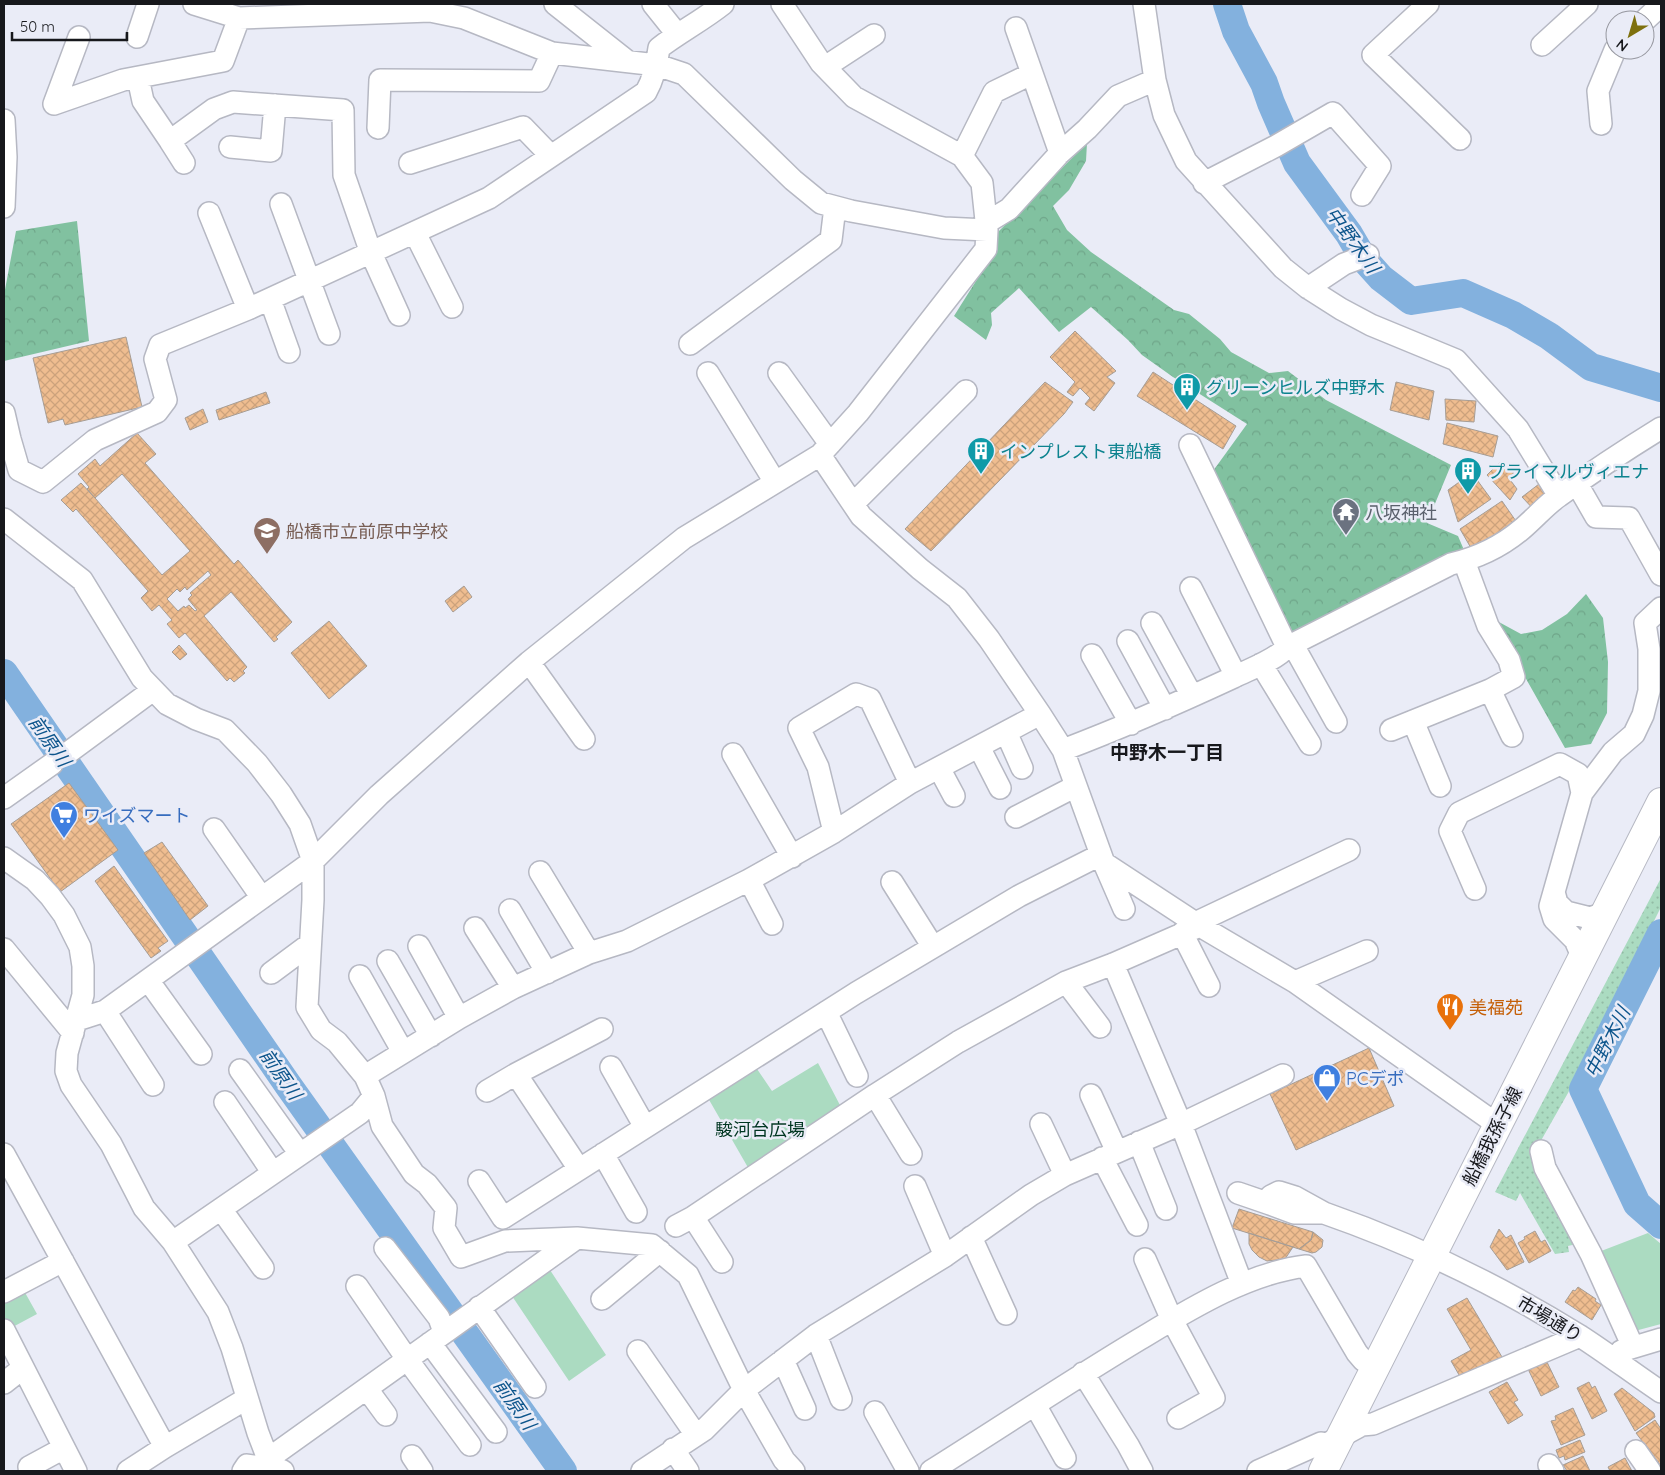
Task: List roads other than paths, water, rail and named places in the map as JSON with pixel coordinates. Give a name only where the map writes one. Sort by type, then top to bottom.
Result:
[{"type":"main road","name":"船橋我孫子線","points":[[1323,1471],[1661,802]]},
{"type":"street","points":[[137,37],[148,4]]},
{"type":"street","points":[[194,4],[239,18],[425,8],[464,18],[552,53],[657,65],[684,74],[793,180],[822,203],[944,228],[987,226],[1009,209],[1060,153],[1087,129],[1118,96],[1155,80]]},
{"type":"street","points":[[555,4],[627,61]]},
{"type":"street","points":[[653,4],[677,34]]},
{"type":"street","points":[[75,1026],[104,1011],[314,861],[379,795],[529,662],[684,538],[825,449],[858,413],[986,249],[987,226],[982,183],[962,156],[854,96],[825,67],[782,4]]},
{"type":"street","points":[[1144,4],[1155,80],[1164,115],[1186,161],[1204,183],[1283,268],[1308,288],[1340,309],[1371,325],[1456,360],[1518,429],[1559,496]]},
{"type":"street","points":[[1428,4],[1373,55],[1460,139]]},
{"type":"street","points":[[1542,45],[1587,4]]},
{"type":"street","points":[[4,413],[19,470],[44,482],[95,440],[157,412],[166,400],[155,359],[160,345],[309,282],[489,198],[646,92],[652,83],[659,48],[713,7]]},
{"type":"street","points":[[78,37],[54,104],[123,80],[223,61],[239,18]]},
{"type":"street","points":[[1016,28],[1060,153]]},
{"type":"street","points":[[825,67],[874,35]]},
{"type":"street","points":[[378,128],[380,80],[539,81],[552,53]]},
{"type":"street","points":[[1601,124],[1598,91],[1611,60]]},
{"type":"street","points":[[962,156],[994,92],[1031,74]]},
{"type":"street","points":[[138,78],[143,101],[184,163]]},
{"type":"street","points":[[170,141],[214,110],[233,102],[343,110],[344,175],[371,253],[399,315]]},
{"type":"street","points":[[230,147],[271,151],[275,105]]},
{"type":"street","points":[[1204,183],[1333,114],[1380,166],[1362,195]]},
{"type":"street","points":[[4,120],[4,207]]},
{"type":"street","points":[[410,162],[523,127],[551,156]]},
{"type":"street","points":[[281,204],[329,334]]},
{"type":"street","points":[[690,344],[831,240],[835,207]]},
{"type":"street","points":[[208,213],[248,309]]},
{"type":"street","points":[[415,233],[452,307]]},
{"type":"street","points":[[1308,288],[1344,264],[1362,257]]},
{"type":"street","points":[[270,299],[289,352]]},
{"type":"street","points":[[708,373],[775,482]]},
{"type":"street","points":[[780,373],[825,449],[861,516],[920,569],[957,598],[989,639],[1040,714],[1062,750],[1102,859],[1124,909]]},
{"type":"street","points":[[853,504],[966,392]]},
{"type":"street","points":[[1062,750],[1131,724],[1236,676],[1261,664],[1290,646],[1451,564],[1464,561],[1499,546],[1522,530],[1559,496],[1661,428]]},
{"type":"street","points":[[1190,445],[1290,646],[1336,722]]},
{"type":"street","points":[[1577,484],[1596,516],[1629,518],[1661,575]]},
{"type":"street","points":[[4,519],[82,580],[142,678],[167,704],[196,719],[225,730],[282,794],[300,824],[314,861],[307,1007],[321,1030],[337,1042],[366,1076],[374,1096],[382,1126],[414,1174],[427,1184],[446,1208],[444,1228],[461,1257],[505,1240],[577,1238],[652,1245],[688,1275],[744,1390],[784,1460],[794,1471]]},
{"type":"street","points":[[1391,730],[1490,690],[1514,677],[1509,660],[1488,626],[1464,561]]},
{"type":"street","points":[[1191,588],[1236,676]]},
{"type":"street","points":[[1582,956],[1575,940],[1554,919],[1550,906],[1582,792],[1613,752],[1634,734],[1643,715],[1649,691],[1650,649],[1645,623],[1661,608]]},
{"type":"street","points":[[1152,623],[1192,696]]},
{"type":"street","points":[[1128,641],[1165,709]]},
{"type":"street","points":[[1092,655],[1131,724]]},
{"type":"street","points":[[529,662],[584,739]]},
{"type":"street","points":[[1261,664],[1310,744]]},
{"type":"street","points":[[4,798],[153,690]]},
{"type":"street","points":[[1490,690],[1512,736]]},
{"type":"street","points":[[834,832],[818,767],[799,728],[856,694],[870,698],[910,783]]},
{"type":"street","points":[[366,1076],[459,1018],[513,988],[547,974],[589,953],[627,941],[792,857],[910,783],[1040,714]]},
{"type":"street","points":[[1413,721],[1440,786]]},
{"type":"street","points":[[1006,732],[1022,768]]},
{"type":"street","points":[[979,747],[1000,788]]},
{"type":"street","points":[[733,754],[792,857]]},
{"type":"street","points":[[1475,889],[1450,831],[1459,813],[1560,764],[1578,774],[1582,792]]},
{"type":"street","points":[[939,768],[954,796]]},
{"type":"street","points":[[1016,817],[1076,786]]},
{"type":"street","points":[[214,829],[262,898]]},
{"type":"street","points":[[722,1262],[685,1221],[875,1095],[958,1042],[1066,982],[1113,964],[1349,850]]},
{"type":"street","points":[[4,858],[35,880],[50,896],[64,915],[80,948],[83,966],[83,995],[67,1053],[66,1071],[72,1085],[112,1144],[144,1208],[173,1242],[218,1312],[232,1348],[246,1399],[275,1466]]},
{"type":"street","points":[[1102,859],[1192,927],[1296,982],[1498,1125]]},
{"type":"street","points":[[479,1181],[503,1218],[826,1012],[933,947],[1019,896],[1102,859]]},
{"type":"street","points":[[540,872],[589,953]]},
{"type":"street","points":[[749,880],[772,924]]},
{"type":"street","points":[[892,882],[933,947]]},
{"type":"street","points":[[1554,889],[1557,904],[1566,912],[1590,918],[1605,913]]},
{"type":"street","points":[[510,910],[547,974]]},
{"type":"street","points":[[1192,927],[1209,986]]},
{"type":"street","points":[[475,928],[513,988]]},
{"type":"street","points":[[270,973],[310,944]]},
{"type":"street","points":[[419,946],[459,1018]]},
{"type":"street","points":[[4,949],[75,1026]]},
{"type":"street","points":[[1296,982],[1367,951]]},
{"type":"street","points":[[388,961],[431,1036]]},
{"type":"street","points":[[1113,964],[1181,1124],[1242,1284]]},
{"type":"street","points":[[360,976],[403,1052]]},
{"type":"street","points":[[148,980],[201,1054]]},
{"type":"street","points":[[1066,982],[1100,1027]]},
{"type":"street","points":[[104,1011],[153,1085]]},
{"type":"street","points":[[826,1012],[857,1076]]},
{"type":"street","points":[[487,1091],[602,1029]]},
{"type":"street","points":[[611,1067],[645,1127]]},
{"type":"street","points":[[240,1070],[308,1149]]},
{"type":"street","points":[[516,1074],[579,1169]]},
{"type":"street","points":[[642,1471],[704,1430],[744,1390],[816,1335],[945,1256],[1031,1195],[1065,1175],[1181,1124],[1283,1075]]},
{"type":"street","points":[[875,1095],[911,1154]]},
{"type":"street","points":[[1091,1095],[1110,1155],[1137,1226]]},
{"type":"street","points":[[173,1242],[360,1113],[374,1096]]},
{"type":"street","points":[[225,1102],[273,1173]]},
{"type":"street","points":[[1041,1124],[1065,1175]]},
{"type":"street","points":[[1139,1142],[1166,1209]]},
{"type":"street","points":[[1541,1151],[1545,1168],[1591,1254],[1633,1347]]},
{"type":"street","points":[[4,1154],[165,1447]]},
{"type":"street","points":[[603,1154],[636,1212]]},
{"type":"street","points":[[915,1186],[945,1256]]},
{"type":"street","name":"市場通り","points":[[1238,1193],[1270,1204],[1271,1196],[1279,1192],[1295,1197],[1324,1213],[1366,1228],[1432,1257],[1514,1298],[1580,1336],[1661,1392]]},
{"type":"street","points":[[222,1209],[262,1268]]},
{"type":"street","points":[[971,1237],[1006,1314]]},
{"type":"street","points":[[243,1471],[247,1465],[266,1468],[275,1466],[367,1389],[577,1238]]},
{"type":"street","points":[[385,1248],[439,1318],[453,1326],[535,1387]]},
{"type":"street","points":[[602,1299],[660,1251]]},
{"type":"street","points":[[1145,1259],[1172,1320],[1214,1398],[1178,1418]]},
{"type":"street","points":[[4,1292],[62,1261]]},
{"type":"street","points":[[932,1471],[1035,1406],[1083,1373],[1172,1320],[1242,1284],[1287,1268],[1306,1266],[1357,1353],[1374,1368]]},
{"type":"street","points":[[357,1286],[407,1360],[470,1445]]},
{"type":"street","points":[[453,1326],[496,1432]]},
{"type":"street","points":[[4,1330],[76,1471]]},
{"type":"street","points":[[816,1335],[841,1399]]},
{"type":"street","points":[[1258,1471],[1321,1443],[1325,1445],[1362,1425],[1374,1424],[1580,1336]]},
{"type":"street","points":[[1607,1355],[1661,1339]]},
{"type":"street","points":[[638,1352],[696,1435]]},
{"type":"street","points":[[783,1360],[805,1409]]},
{"type":"street","points":[[4,1383],[23,1368]]},
{"type":"street","points":[[1083,1373],[1142,1471]]},
{"type":"street","points":[[367,1389],[386,1415]]},
{"type":"street","points":[[128,1471],[246,1399]]},
{"type":"street","points":[[1035,1406],[1065,1458]]},
{"type":"street","points":[[876,1412],[908,1471]]},
{"type":"street","points":[[29,1467],[64,1448]]},
{"type":"street","points":[[673,1449],[688,1471]]},
{"type":"street","points":[[1636,1451],[1650,1471]]},
{"type":"waterway","name":"中野木川","points":[[1227,4],[1236,31],[1264,83],[1297,163],[1349,234],[1363,258],[1381,278],[1411,301],[1463,293],[1513,315],[1549,336],[1591,367],[1661,388]]},
{"type":"waterway","name":"前原川","points":[[4,673],[288,1085],[563,1471]]},
{"type":"waterway","name":"中野木川","points":[[1661,933],[1583,1089],[1637,1204],[1661,1225]]},
{"type":"place","name":"グリーンヒルズ中野木","points":[[1187,411]]},
{"type":"place","name":"インプレスト東船橋","points":[[981,475]]},
{"type":"place","name":"プライマルヴィエナ","points":[[1468,495]]},
{"type":"place","name":"八坂神社","points":[[1346,536]]},
{"type":"place","name":"船橋市立前原中学校","points":[[267,555]]},
{"type":"place","name":"ワイズマート","points":[[64,839]]},
{"type":"place","name":"美福苑","points":[[1450,1031]]},
{"type":"place","name":"PCデポ","points":[[1327,1102]]},
{"type":"district","name":"中野木一丁目","points":[[1167,752]]},
{"type":"park label","name":"駿河台広場","points":[[760,1129]]}]
